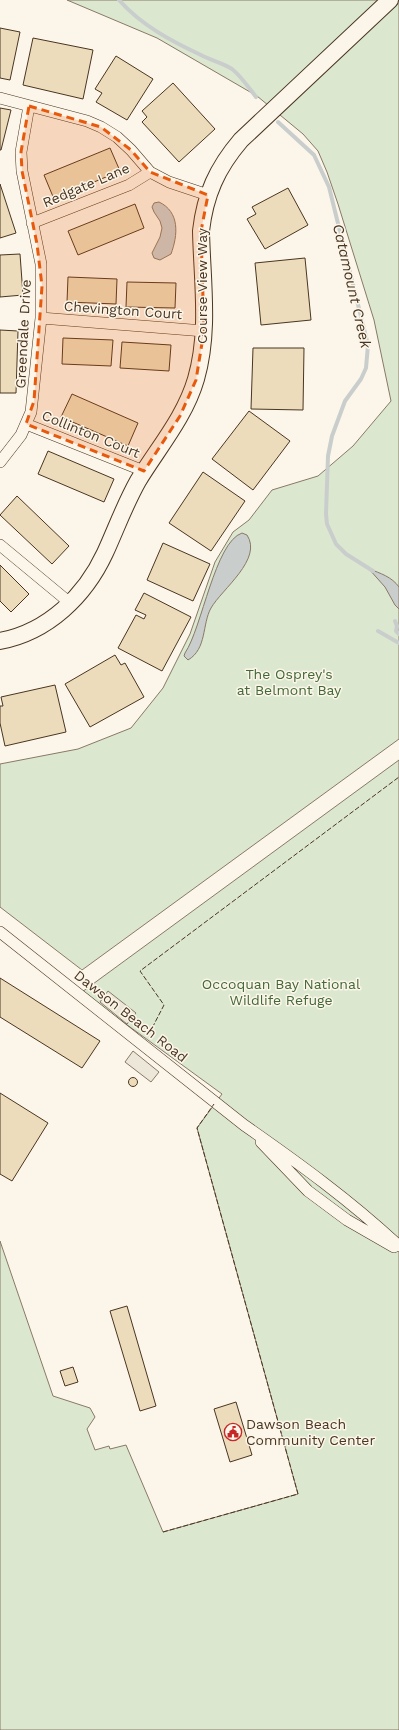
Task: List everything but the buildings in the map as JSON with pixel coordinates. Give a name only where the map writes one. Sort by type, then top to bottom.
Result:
[{"type":"street","name":"Course View Way","points":[[0,641],[16,637],[36,628],[56,616],[85,587],[97,568],[133,490],[180,416],[190,396],[200,364],[204,331],[201,231],[202,215],[208,195],[226,157],[240,140],[390,0]]},
{"type":"street","points":[[0,98],[87,121],[101,127],[117,137],[131,150],[150,172],[169,182],[208,195]]},
{"type":"street","name":"Greendale Drive","points":[[0,462],[21,435],[34,401],[41,318],[41,264],[22,171],[21,152],[29,106]]},
{"type":"street","name":"Redgate Lane","points":[[32,223],[129,186],[150,172]]},
{"type":"street","name":"Chevington Court","points":[[41,318],[204,331]]},
{"type":"street","name":"Collinton Court","points":[[26,424],[144,471]]},
{"type":"street","points":[[0,545],[70,603]]},
{"type":"street","name":"Dawson Beach Road","points":[[0,932],[244,1124],[296,1162],[399,1246]]},
{"type":"street","name":"Dawson Beach Road","points":[[244,1124],[308,1191],[347,1220],[399,1250]]},
{"type":"highlighted area","points":[[29,106],[101,127],[131,150],[150,172],[208,195],[201,231],[204,331],[196,380],[180,416],[144,471],[26,424],[34,401],[42,286],[37,244],[22,171],[21,152]]},
{"type":"green space","name":"The Osprey's at Belmont Bay","points":[[67,0],[399,0],[399,739],[82,970],[0,907],[0,764],[78,749],[131,728],[163,688],[190,634],[215,562],[233,532],[249,520],[272,490],[318,476],[353,446],[391,401],[374,320],[338,204],[318,151],[303,134],[257,96],[157,38]]},
{"type":"green space","name":"Occoquan Bay National Wildlife Refuge","points":[[399,760],[399,1730],[0,1730],[0,1241],[53,1396],[90,1408],[95,1417],[87,1429],[95,1450],[109,1446],[110,1449],[126,1445],[163,1532],[298,1494],[197,1128],[222,1094],[82,992]]},
{"type":"shaded area","points":[[159,202],[166,206],[171,212],[176,225],[175,239],[171,254],[160,260],[154,258],[152,253],[160,237],[162,228],[160,221],[152,207],[154,203]]},
{"type":"shaded area","points":[[242,533],[247,535],[250,544],[250,554],[246,564],[211,608],[208,614],[201,643],[194,655],[188,660],[184,656],[197,625],[217,568],[224,552],[232,540]]},
{"type":"shaded area","points":[[369,569],[389,578],[399,587],[399,609],[395,605],[385,587]]},
{"type":"shaded area","points":[[108,991],[136,1013],[127,1024],[100,1002]]},
{"type":"shaded area","points":[[133,1051],[159,1072],[151,1082],[125,1062]]},
{"type":"waterway","name":"Catamount Creek","points":[[119,0],[137,17],[157,32],[190,50],[232,69],[256,97]]},
{"type":"waterway","name":"Catamount Creek","points":[[278,122],[314,155],[329,187],[368,345],[366,368],[361,379],[345,401],[332,436],[328,456],[326,514],[327,524],[336,544],[346,554],[373,571]]},
{"type":"waterway","points":[[395,621],[397,626],[396,631],[399,634]]},
{"type":"waterway","points":[[378,631],[399,643]]},
{"type":"fence","points":[[149,1034],[164,1005],[140,971],[399,777]]},
{"type":"fence","points":[[163,1532],[298,1494],[197,1128],[214,1104]]},
{"type":"place","name":"Dawson Beach Community Center","points":[[233,1432]]}]
